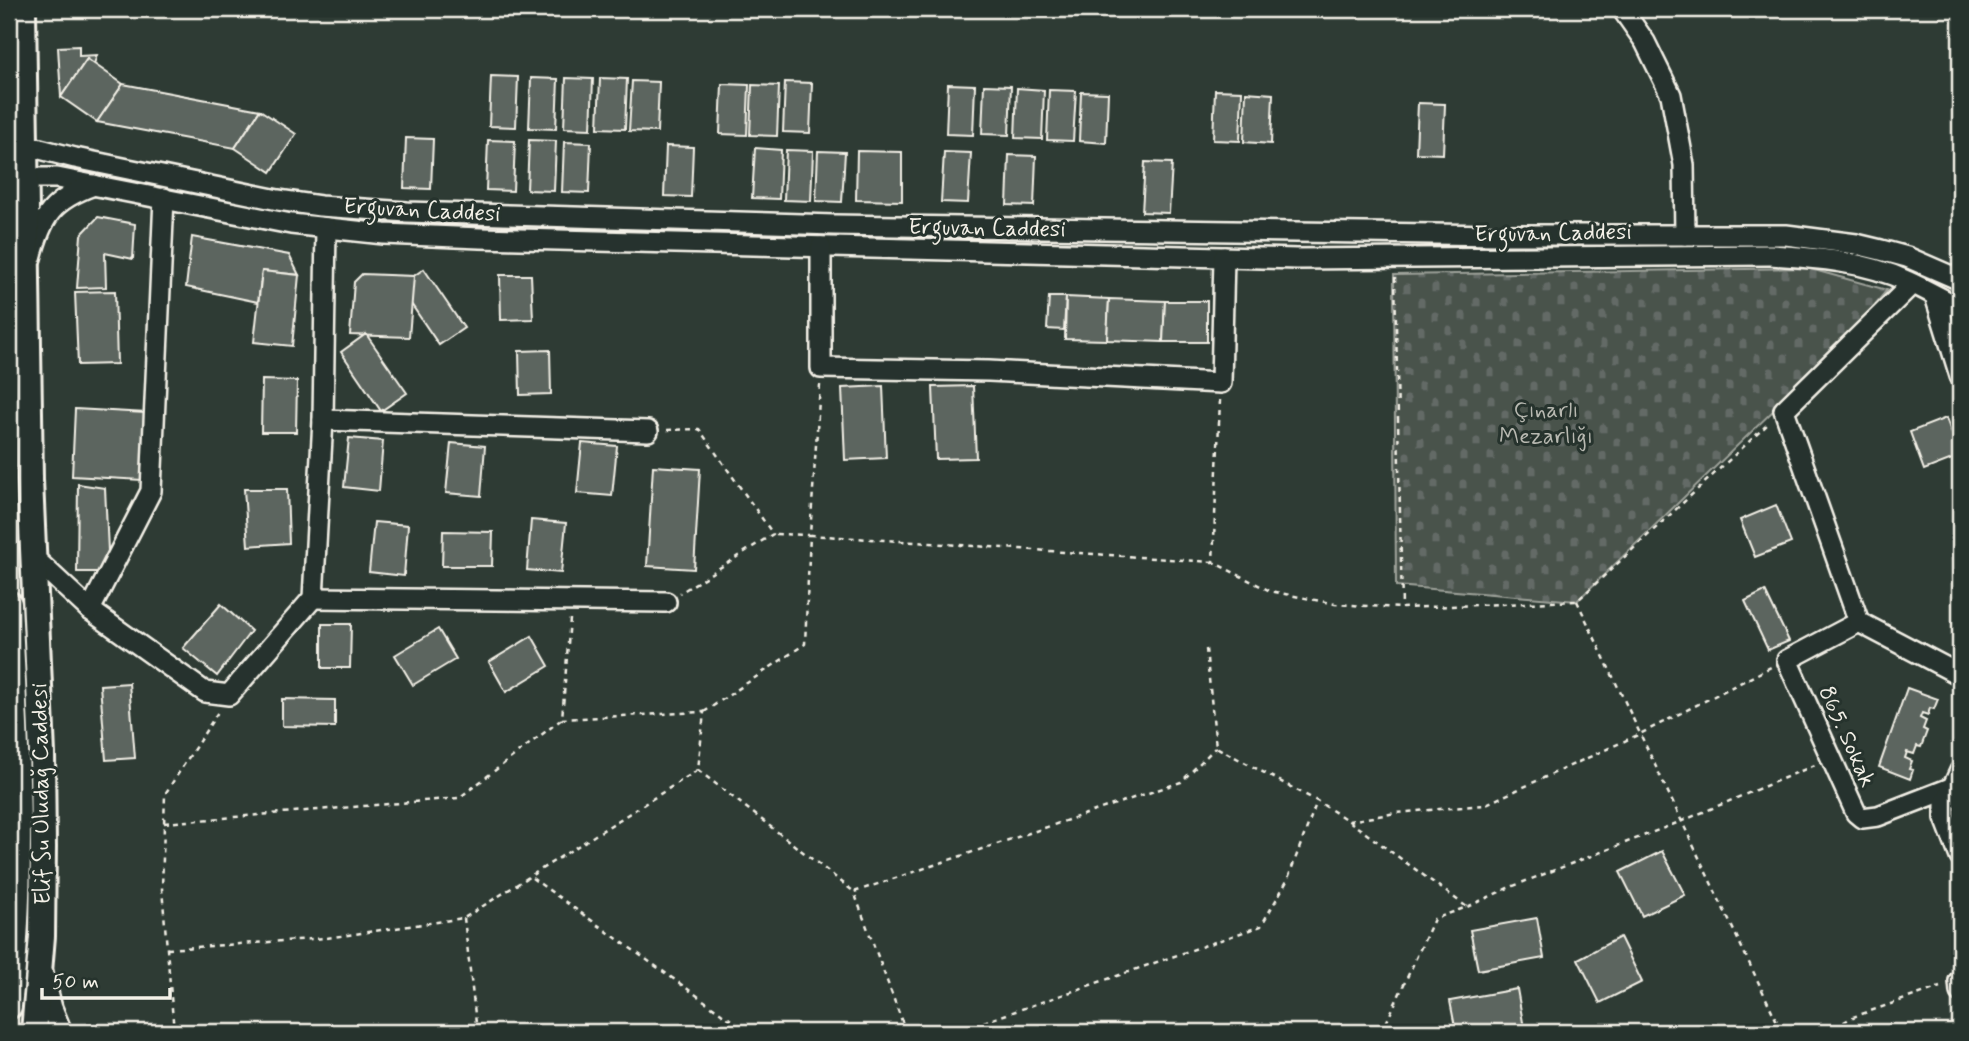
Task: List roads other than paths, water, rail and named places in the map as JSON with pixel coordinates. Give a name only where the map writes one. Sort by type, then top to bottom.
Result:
[{"type":"main road","name":"Elif Su Uludağ Caddesi","points":[[23,9],[17,178],[28,273],[30,480],[42,754],[40,963],[34,1032]]},
{"type":"main road","name":"Elif Su Uludağ Caddesi","points":[[9,604],[17,798],[17,895],[9,1006]]},
{"type":"street","points":[[1622,9],[1645,42],[1671,95],[1684,165],[1685,235]]},
{"type":"street","points":[[17,143],[75,158],[278,200],[320,206],[407,212],[862,226],[1500,235],[1786,235],[1856,244],[1907,257],[1960,280]]},
{"type":"street","name":"Erguvan Caddesi","points":[[17,178],[57,178],[291,223],[384,234],[1297,259],[1769,255],[1813,258],[1877,270],[1960,308]]},
{"type":"street","points":[[28,273],[39,232],[51,210],[73,192],[94,184]]},
{"type":"street","points":[[90,610],[150,491],[164,198]]},
{"type":"street","points":[[33,558],[90,610],[205,692],[229,695],[313,598],[323,420],[327,228]]},
{"type":"street","points":[[821,247],[821,368],[989,371],[1221,383],[1224,257]]},
{"type":"street","points":[[1912,284],[1784,410],[1859,622],[1960,675]]},
{"type":"street","points":[[1936,296],[1960,376]]},
{"type":"street","points":[[323,420],[648,431]]},
{"type":"street","points":[[313,598],[666,602]]},
{"type":"street","name":"865. Sokak","points":[[1859,622],[1787,660],[1856,813],[1862,818],[1878,816],[1957,779]]},
{"type":"street","points":[[1957,779],[1945,804],[1945,818],[1960,857]]},
{"type":"street","points":[[40,963],[52,1008],[62,1032]]},
{"type":"park label","name":"Çınarlı Mezarlığı","points":[[1546,422]]}]
